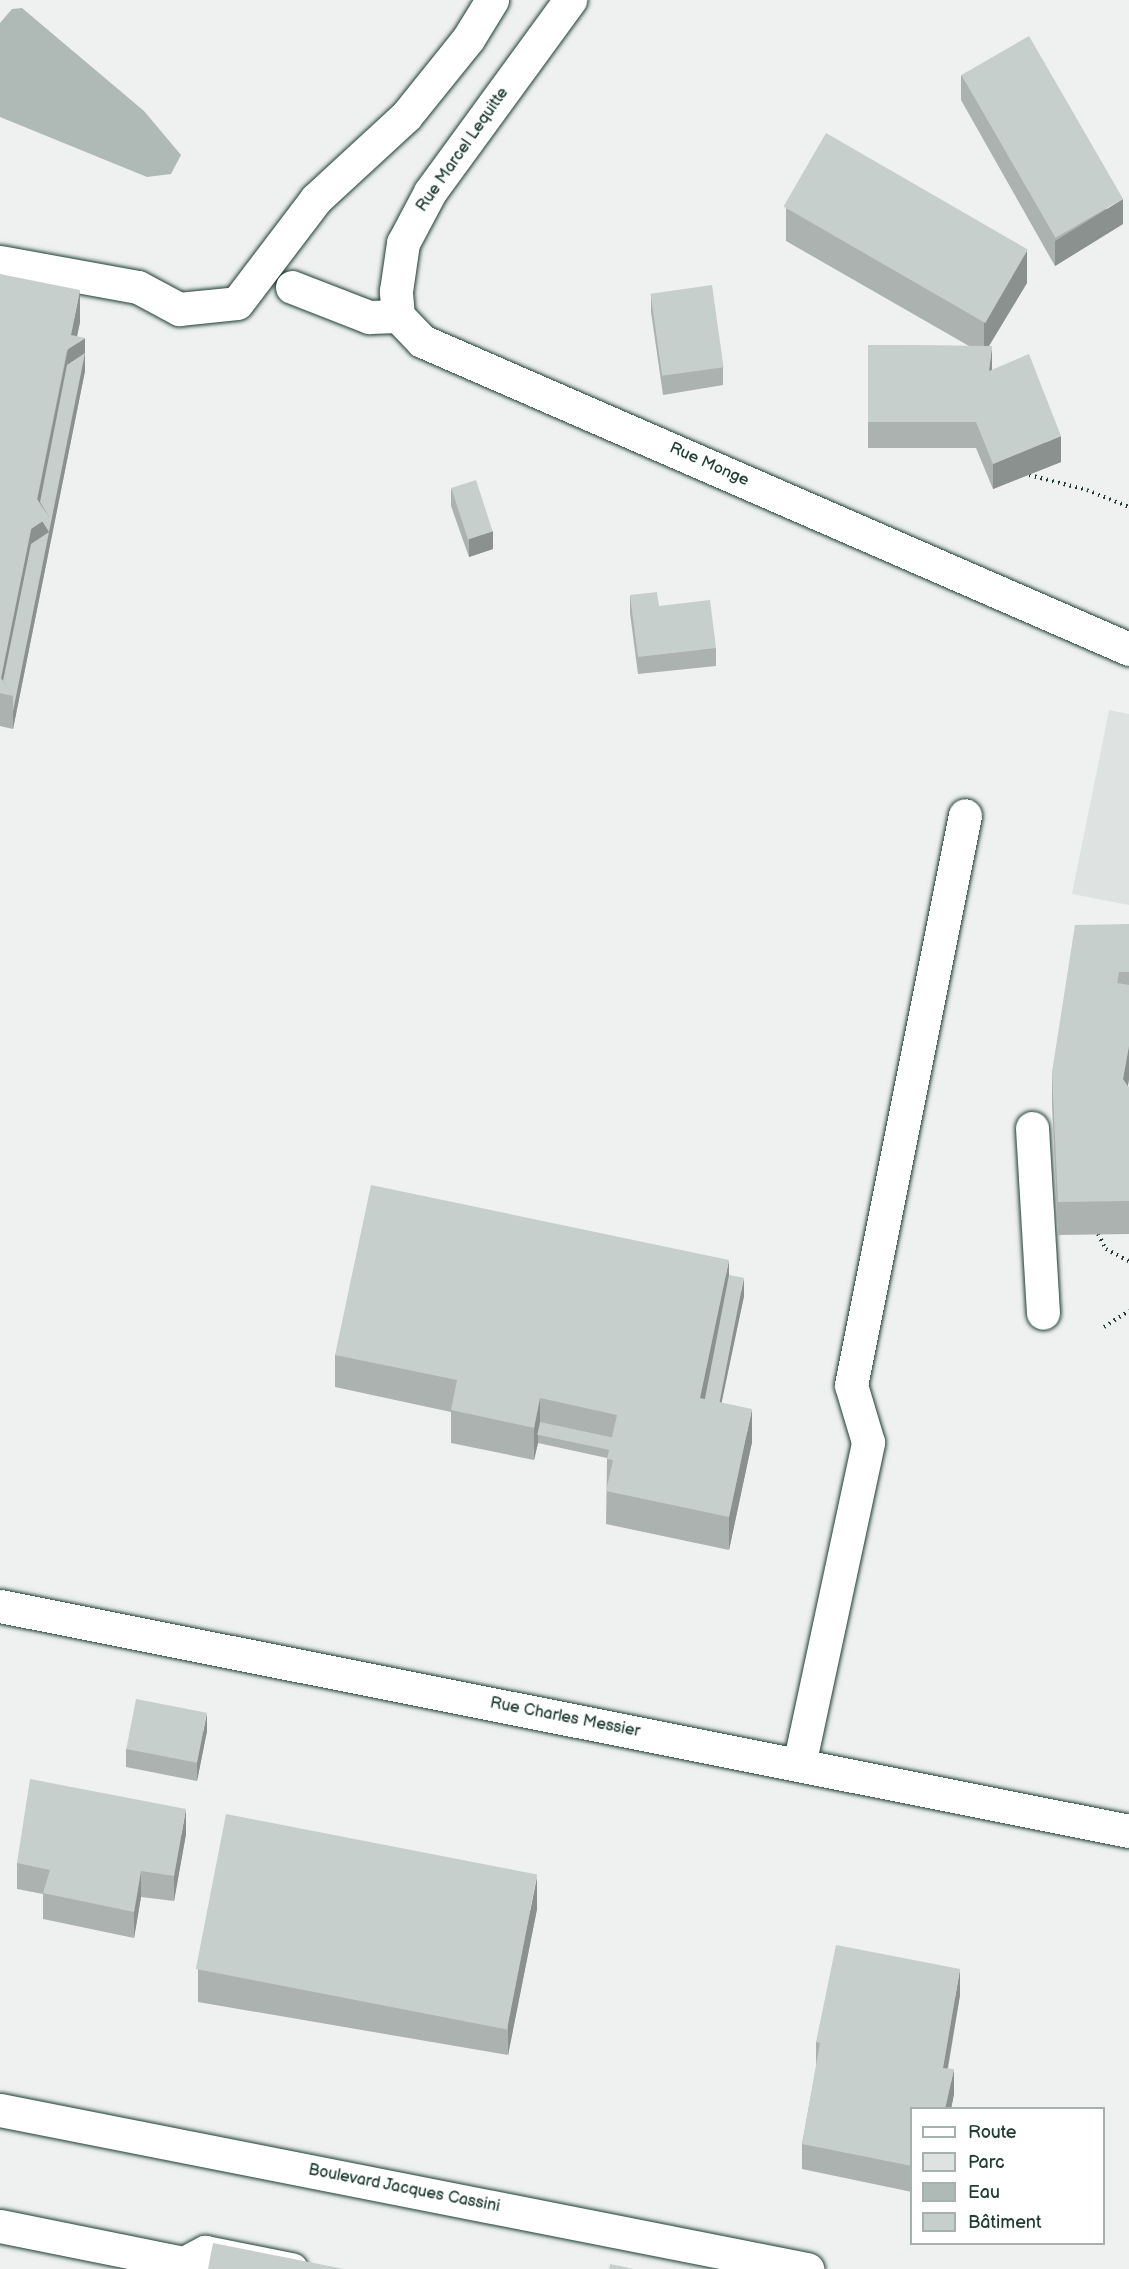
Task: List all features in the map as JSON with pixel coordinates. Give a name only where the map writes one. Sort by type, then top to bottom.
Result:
[{"type":"street","points":[[0,262],[138,287],[179,309],[237,303],[316,199],[406,116],[468,39],[492,0]]},
{"type":"street","name":"Rue Marcel Lequitte","points":[[398,316],[396,291],[403,243],[430,192],[570,0]]},
{"type":"street","points":[[292,287],[369,317],[398,316]]},
{"type":"street","name":"Rue Monge","points":[[398,316],[422,341],[1129,648]]},
{"type":"street","points":[[799,1765],[868,1442],[850,1385],[965,815]]},
{"type":"street","points":[[1032,1128],[1043,1313]]},
{"type":"street","name":"Rue Charles Messier","points":[[0,1606],[1129,1831]]},
{"type":"street","name":"Boulevard Jacques Cassini","points":[[0,2110],[807,2269]]},
{"type":"street","points":[[0,2226],[184,2263],[206,2252],[291,2269]]},
{"type":"path","points":[[1029,475],[1087,490],[1129,507]]},
{"type":"path","points":[[1098,1234],[1106,1249],[1129,1261]]},
{"type":"path","points":[[1104,1327],[1129,1311]]},
{"type":"shaded area","points":[[0,0],[1129,0],[1129,2269],[0,2269]]},
{"type":"green space","points":[[1109,710],[1129,714],[1129,905],[1072,894]]},
{"type":"water","points":[[22,8],[144,111],[181,155],[171,174],[147,177],[0,117],[0,23],[12,9]]},
{"type":"building","points":[[1029,36],[1123,199],[1055,238],[961,75]]},
{"type":"building","points":[[826,133],[1028,249],[985,323],[784,207]]},
{"type":"building","points":[[0,274],[80,290],[71,335],[85,338],[67,350],[37,499],[49,517],[31,529],[1,678],[13,696],[0,693]]},
{"type":"building","points":[[712,285],[724,367],[662,376],[651,294]]},
{"type":"building","points":[[868,345],[992,346],[989,371],[1029,354],[1061,436],[993,464],[976,422],[868,422]]},
{"type":"building","points":[[85,353],[49,532],[42,521],[49,517],[40,502],[67,365]]},
{"type":"building","points":[[476,480],[493,531],[468,539],[451,488]]},
{"type":"building","points":[[49,532],[13,711],[13,696],[3,681],[31,544]]},
{"type":"building","points":[[657,592],[659,606],[710,600],[716,648],[638,657],[630,595]]},
{"type":"building","points":[[1129,924],[1129,972],[1119,972],[1117,983],[1129,985],[1129,1046],[1123,1079],[1129,1088],[1129,1201],[1058,1202],[1052,1072],[1075,925]]},
{"type":"building","points":[[371,1185],[729,1260],[700,1398],[752,1409],[729,1517],[606,1491],[613,1460],[607,1459],[617,1415],[540,1398],[534,1428],[451,1410],[457,1380],[335,1355]]},
{"type":"building","points":[[729,1275],[744,1278],[719,1403],[705,1400]]},
{"type":"building","points":[[540,1422],[612,1437],[610,1450],[537,1435]]},
{"type":"building","points":[[136,1699],[207,1713],[197,1763],[126,1749]]},
{"type":"building","points":[[30,1779],[186,1809],[174,1876],[141,1871],[134,1912],[43,1893],[50,1870],[17,1863]]},
{"type":"building","points":[[226,1814],[537,1874],[507,2030],[196,1969]]},
{"type":"building","points":[[836,1945],[960,1969],[943,2068],[954,2069],[945,2107],[910,2107],[910,2166],[802,2144],[820,2043],[816,2042]]},
{"type":"building","points":[[213,2243],[344,2269],[208,2269]]},
{"type":"building","points":[[610,2264],[634,2269],[609,2269]]}]
